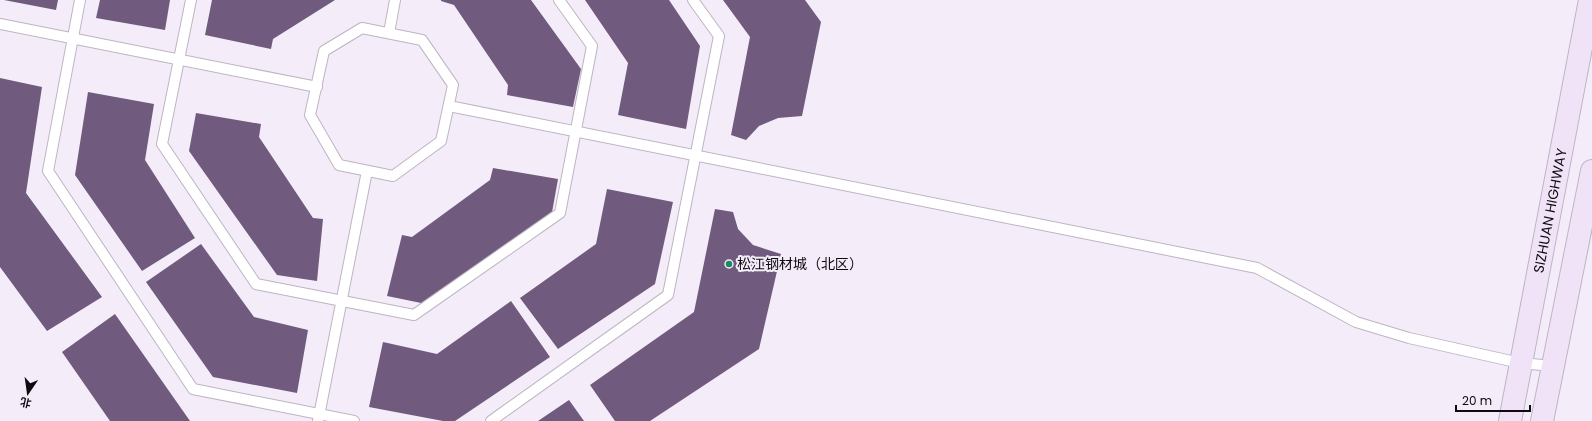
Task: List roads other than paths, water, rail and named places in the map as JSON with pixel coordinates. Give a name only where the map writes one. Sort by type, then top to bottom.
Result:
[{"type":"main road","name":"SIZHUAN HIGHWAY","points":[[1510,421],[1590,0]]},
{"type":"main road","points":[[1542,421],[1592,171]]},
{"type":"lane","points":[[80,0],[48,171],[193,389],[318,418],[354,421]]},
{"type":"lane","points":[[191,0],[162,144],[256,284],[414,315],[560,213],[592,46],[559,0]]},
{"type":"lane","points":[[389,33],[395,0]]},
{"type":"lane","points":[[491,421],[668,295],[719,36],[693,0]]},
{"type":"lane","points":[[0,24],[317,87]]},
{"type":"lane","points":[[362,28],[389,33],[422,40],[453,85],[441,141],[393,176],[339,165],[310,115],[324,51],[362,28]]},
{"type":"lane","points":[[448,106],[1257,268],[1356,322],[1409,338],[1520,363],[1552,366]]},
{"type":"lane","points":[[318,418],[367,171]]},
{"type":"place","name":"松江钢材城（北区）","points":[[729,264]]}]
